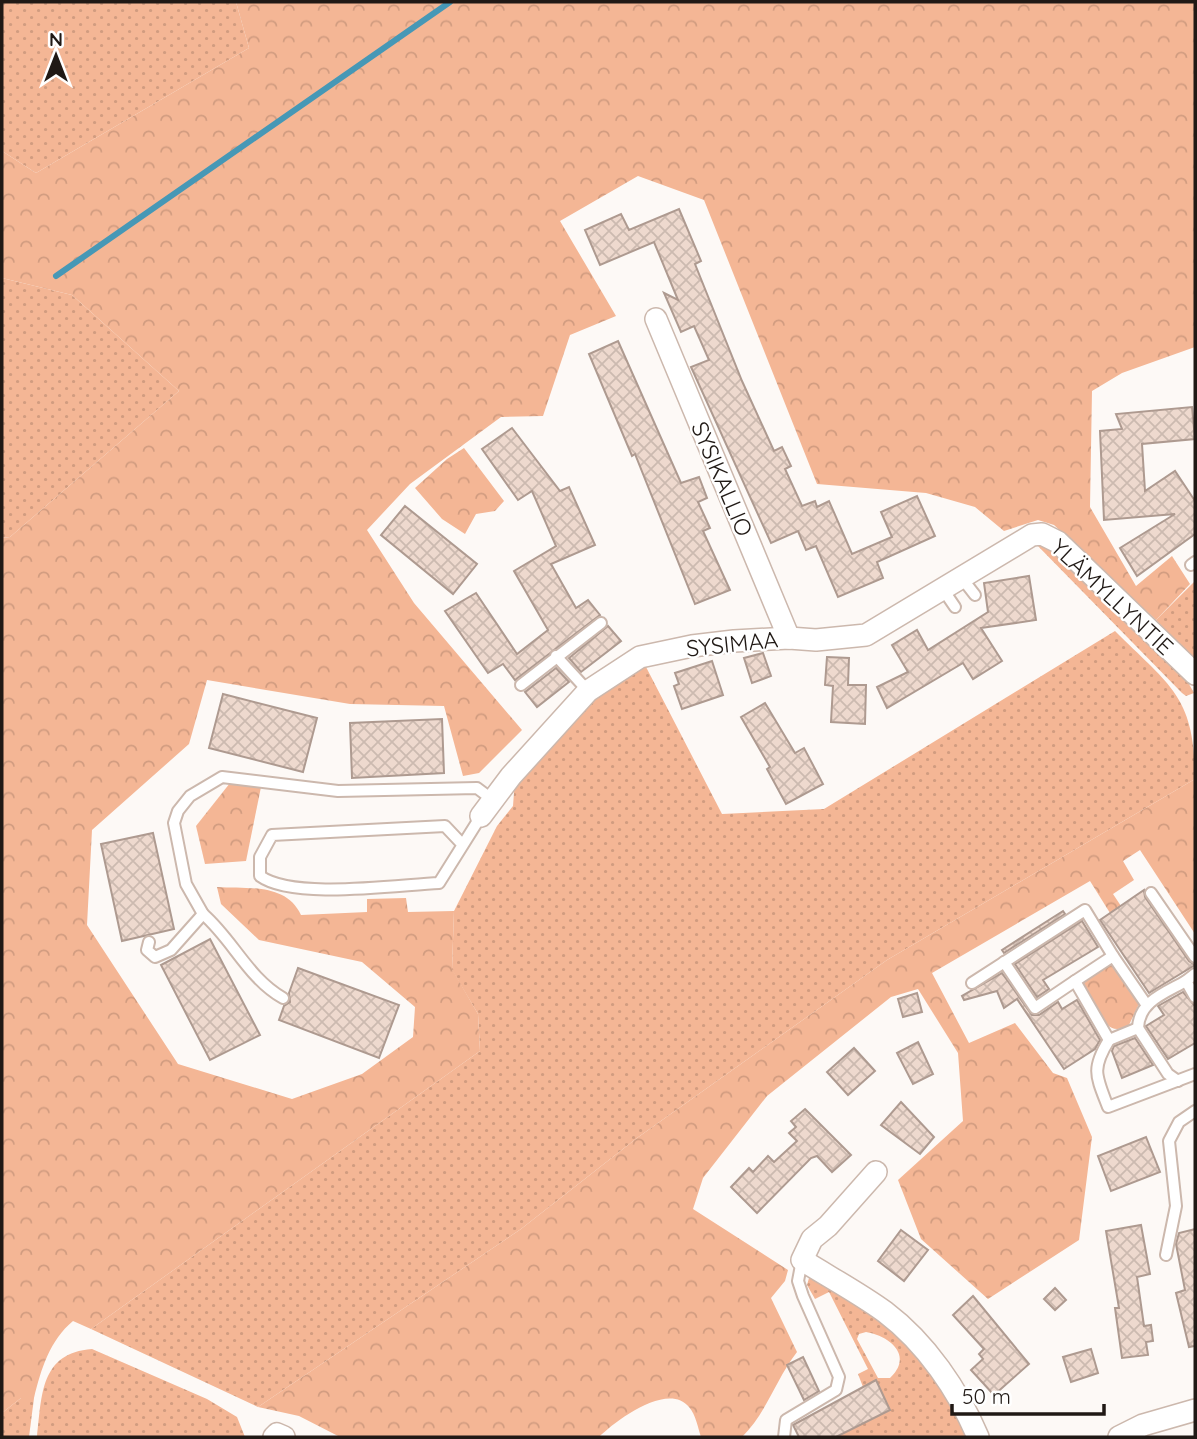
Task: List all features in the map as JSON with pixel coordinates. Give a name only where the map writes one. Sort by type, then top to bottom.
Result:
[{"type":"street","name":"SYSIKALLIO","points":[[656,319],[789,638]]},
{"type":"street","name":"YLÄMYLLYNTIE","points":[[1024,538],[1042,534],[1058,541],[1195,674]]},
{"type":"street","name":"SYSIMAA","points":[[487,808],[588,691],[640,657],[692,646],[866,635],[1024,538]]},
{"type":"street","points":[[876,1172],[828,1226],[811,1239],[802,1260],[886,1313],[913,1340],[937,1365],[957,1392],[978,1437]]},
{"type":"street","points":[[1119,1437],[1143,1425],[1195,1410]]},
{"type":"lane","points":[[961,577],[975,595]]},
{"type":"lane","points":[[942,589],[955,607]]},
{"type":"lane","points":[[521,685],[601,623]]},
{"type":"lane","points":[[556,656],[588,691]]},
{"type":"lane","points":[[283,998],[257,980],[222,930],[203,914],[186,884],[174,823],[178,811],[190,796],[222,777],[338,791],[477,788],[487,808],[439,883],[297,889],[272,884],[260,876],[260,857],[272,835],[445,826],[462,844]]},
{"type":"lane","points":[[1151,893],[1195,957]]},
{"type":"lane","points":[[972,983],[1085,910],[1146,1004]]},
{"type":"lane","points":[[149,942],[147,950],[155,957],[171,950],[203,914]]},
{"type":"lane","points":[[1004,962],[1035,1008],[1113,956]]},
{"type":"lane","points":[[1178,1081],[1168,1074],[1138,1028],[1138,1016],[1146,1004],[1191,978],[1195,997]]},
{"type":"lane","points":[[1076,981],[1109,1040]]},
{"type":"lane","points":[[1138,1028],[1109,1040],[1097,1059],[1095,1074],[1108,1107],[1195,1074]]},
{"type":"lane","points":[[1166,1255],[1176,1206],[1170,1141],[1179,1122],[1195,1111]]},
{"type":"lane","points":[[784,1437],[786,1420],[836,1390],[839,1377],[803,1296],[799,1281],[802,1260]]},
{"type":"green space","points":[[2,2],[236,2],[249,48],[36,173],[2,151]]},
{"type":"green space","points":[[236,2],[1195,2],[1195,347],[1122,373],[1092,391],[1090,507],[1136,586],[1172,556],[1190,584],[1156,620],[1054,525],[1038,520],[1004,531],[975,507],[926,493],[817,484],[704,200],[638,176],[560,221],[616,316],[570,335],[543,416],[501,417],[410,484],[367,530],[414,603],[522,730],[479,773],[463,776],[444,706],[350,704],[207,680],[189,744],[92,830],[87,925],[178,1064],[292,1099],[362,1074],[413,1037],[415,1007],[362,962],[259,940],[221,904],[217,887],[253,888],[276,893],[286,897],[301,915],[367,912],[367,899],[406,898],[408,912],[454,911],[452,969],[478,1014],[480,1051],[91,1329],[73,1321],[52,1346],[34,1398],[21,1398],[2,1413],[2,538],[10,537],[179,391],[72,295],[2,278],[2,151],[36,173],[249,48]]},
{"type":"green space","points":[[2,278],[72,295],[179,391],[10,537],[2,538]]},
{"type":"green space","points":[[464,448],[504,501],[495,511],[476,514],[465,534],[442,519],[415,488],[447,459]]},
{"type":"green space","points":[[1035,543],[1048,544],[1185,677],[1194,693],[1186,696],[1182,693]]},
{"type":"green space","points":[[1195,581],[1195,660],[1156,620]]},
{"type":"green space","points":[[1115,631],[1176,694],[1190,729],[1195,779],[887,960],[637,1138],[521,1229],[258,1407],[91,1329],[480,1051],[478,1014],[452,970],[454,911],[497,826],[513,806],[515,779],[593,695],[645,665],[722,814],[824,809]]},
{"type":"green space","points":[[1195,779],[1195,934],[1140,850],[1123,861],[1134,880],[1113,894],[1121,906],[1110,913],[1090,881],[932,973],[969,1043],[1015,1023],[1053,1073],[1067,1078],[1092,1137],[1079,1240],[988,1299],[921,1239],[898,1180],[963,1121],[958,1053],[918,989],[891,997],[767,1096],[703,1178],[693,1209],[788,1270],[785,1281],[771,1298],[797,1352],[758,1418],[742,1437],[701,1437],[689,1407],[680,1400],[668,1398],[642,1406],[599,1437],[340,1437],[299,1416],[258,1407],[521,1229],[637,1138],[887,960]]},
{"type":"green space","points":[[230,783],[261,787],[246,861],[205,864],[196,826]]},
{"type":"green space","points":[[1112,963],[1139,1004],[1129,1025],[1117,1029],[1106,1024],[1083,986],[1086,978]]},
{"type":"green space","points":[[809,1278],[827,1286],[861,1305],[892,1328],[932,1372],[970,1437],[836,1437],[890,1409],[876,1380],[863,1387],[858,1374],[868,1369],[829,1292],[815,1299],[807,1285]],"holes":[[[866,1332],[875,1334],[896,1348],[899,1355],[897,1370],[890,1378],[878,1378],[857,1339],[859,1334]]]},
{"type":"green space","points":[[92,1349],[207,1399],[237,1417],[245,1437],[37,1437],[43,1392],[53,1368],[75,1352]]},
{"type":"green space","points":[[21,1398],[34,1398],[29,1437],[2,1437],[2,1413]]},
{"type":"building","points":[[679,209],[701,261],[695,264],[742,381],[774,451],[782,447],[791,466],[785,469],[802,506],[815,501],[817,507],[829,501],[852,554],[892,537],[881,512],[917,496],[935,536],[877,562],[883,578],[838,597],[816,546],[806,550],[798,531],[771,543],[691,367],[709,360],[694,326],[681,332],[664,293],[678,300],[654,242],[600,265],[585,230],[621,214],[629,230]]},
{"type":"building","points":[[618,341],[681,483],[699,477],[707,498],[698,502],[710,528],[703,531],[730,590],[695,604],[635,454],[632,456],[589,354]]},
{"type":"building","points":[[1192,407],[1195,439],[1142,444],[1145,491],[1175,471],[1195,501],[1195,534],[1137,576],[1120,548],[1175,514],[1104,520],[1100,431],[1122,429],[1116,414]]},
{"type":"building","points":[[512,428],[560,491],[569,487],[595,545],[551,564],[576,608],[588,600],[600,615],[515,680],[503,664],[488,673],[445,611],[476,593],[517,654],[548,630],[514,571],[556,546],[532,491],[518,500],[482,449]]},
{"type":"building","points":[[405,506],[477,564],[453,594],[381,535]]},
{"type":"building","points":[[1029,576],[1036,620],[981,628],[1002,661],[973,679],[963,663],[887,708],[877,687],[908,672],[892,645],[917,630],[928,650],[988,612],[984,583]]},
{"type":"building","points":[[608,626],[621,641],[581,672],[569,658]]},
{"type":"building","points":[[763,653],[771,676],[752,683],[744,658]]},
{"type":"building","points":[[827,657],[849,658],[848,685],[866,685],[865,724],[831,722],[833,686],[825,685]]},
{"type":"building","points":[[712,661],[723,695],[682,709],[674,686],[679,684],[675,673]]},
{"type":"building","points":[[556,668],[569,682],[537,707],[525,692]]},
{"type":"building","points":[[223,694],[317,718],[303,772],[209,748]]},
{"type":"building","points":[[765,703],[795,753],[804,748],[823,784],[786,804],[767,769],[770,767],[741,717]]},
{"type":"building","points":[[442,719],[444,773],[352,778],[350,723]]},
{"type":"building","points":[[153,833],[174,929],[122,941],[101,844]]},
{"type":"building","points":[[1144,890],[1145,897],[1189,961],[1195,965],[1149,993],[1100,920]]},
{"type":"building","points":[[1063,911],[1065,914],[1004,953],[1002,950]]},
{"type":"building","points":[[1082,921],[1098,947],[1043,980],[1049,989],[1037,997],[1015,964]]},
{"type":"building","points":[[210,939],[260,1035],[210,1060],[161,965]]},
{"type":"building","points":[[298,968],[399,1005],[379,1058],[279,1020],[284,1006],[290,1002],[289,993]]},
{"type":"building","points":[[1002,973],[1032,1015],[1039,1015],[1058,1002],[1062,1009],[1077,1000],[1100,1040],[1095,1049],[1064,1069],[1017,999],[1004,1008],[997,991],[964,1000],[962,996]]},
{"type":"building","points":[[1183,992],[1195,1006],[1195,1043],[1168,1059],[1146,1026],[1164,1015],[1158,1006]]},
{"type":"building","points":[[917,993],[922,1012],[903,1017],[898,999]]},
{"type":"building","points":[[1135,1038],[1153,1065],[1122,1078],[1112,1051],[1114,1046]]},
{"type":"building","points":[[918,1042],[933,1074],[913,1084],[897,1053]]},
{"type":"building","points":[[854,1048],[875,1071],[848,1095],[827,1072]]},
{"type":"building","points":[[901,1102],[934,1137],[920,1154],[881,1125]]},
{"type":"building","points":[[805,1109],[851,1155],[832,1172],[817,1156],[811,1158],[757,1213],[731,1187],[749,1168],[753,1172],[768,1156],[774,1162],[797,1141],[789,1133],[796,1127],[791,1121]]},
{"type":"building","points":[[1146,1137],[1160,1172],[1111,1191],[1098,1156]]},
{"type":"building","points":[[1141,1225],[1150,1274],[1137,1277],[1144,1326],[1151,1325],[1153,1341],[1146,1342],[1148,1355],[1122,1358],[1115,1308],[1119,1308],[1106,1231]]},
{"type":"building","points":[[1195,1229],[1195,1346],[1189,1347],[1176,1293],[1185,1290],[1176,1244],[1179,1233]]},
{"type":"building","points":[[901,1230],[928,1250],[904,1281],[878,1261]]},
{"type":"building","points":[[1055,1288],[1066,1300],[1055,1310],[1044,1299]]},
{"type":"building","points":[[973,1296],[1029,1364],[994,1395],[971,1370],[983,1359],[979,1354],[984,1349],[953,1315]]},
{"type":"building","points":[[1091,1349],[1098,1373],[1071,1382],[1063,1357]]},
{"type":"building","points":[[803,1357],[819,1391],[804,1400],[787,1365]]},
{"type":"building","points":[[876,1380],[890,1410],[836,1437],[799,1437],[793,1425]]},
{"type":"waterway","points":[[56,276],[450,2]]}]
